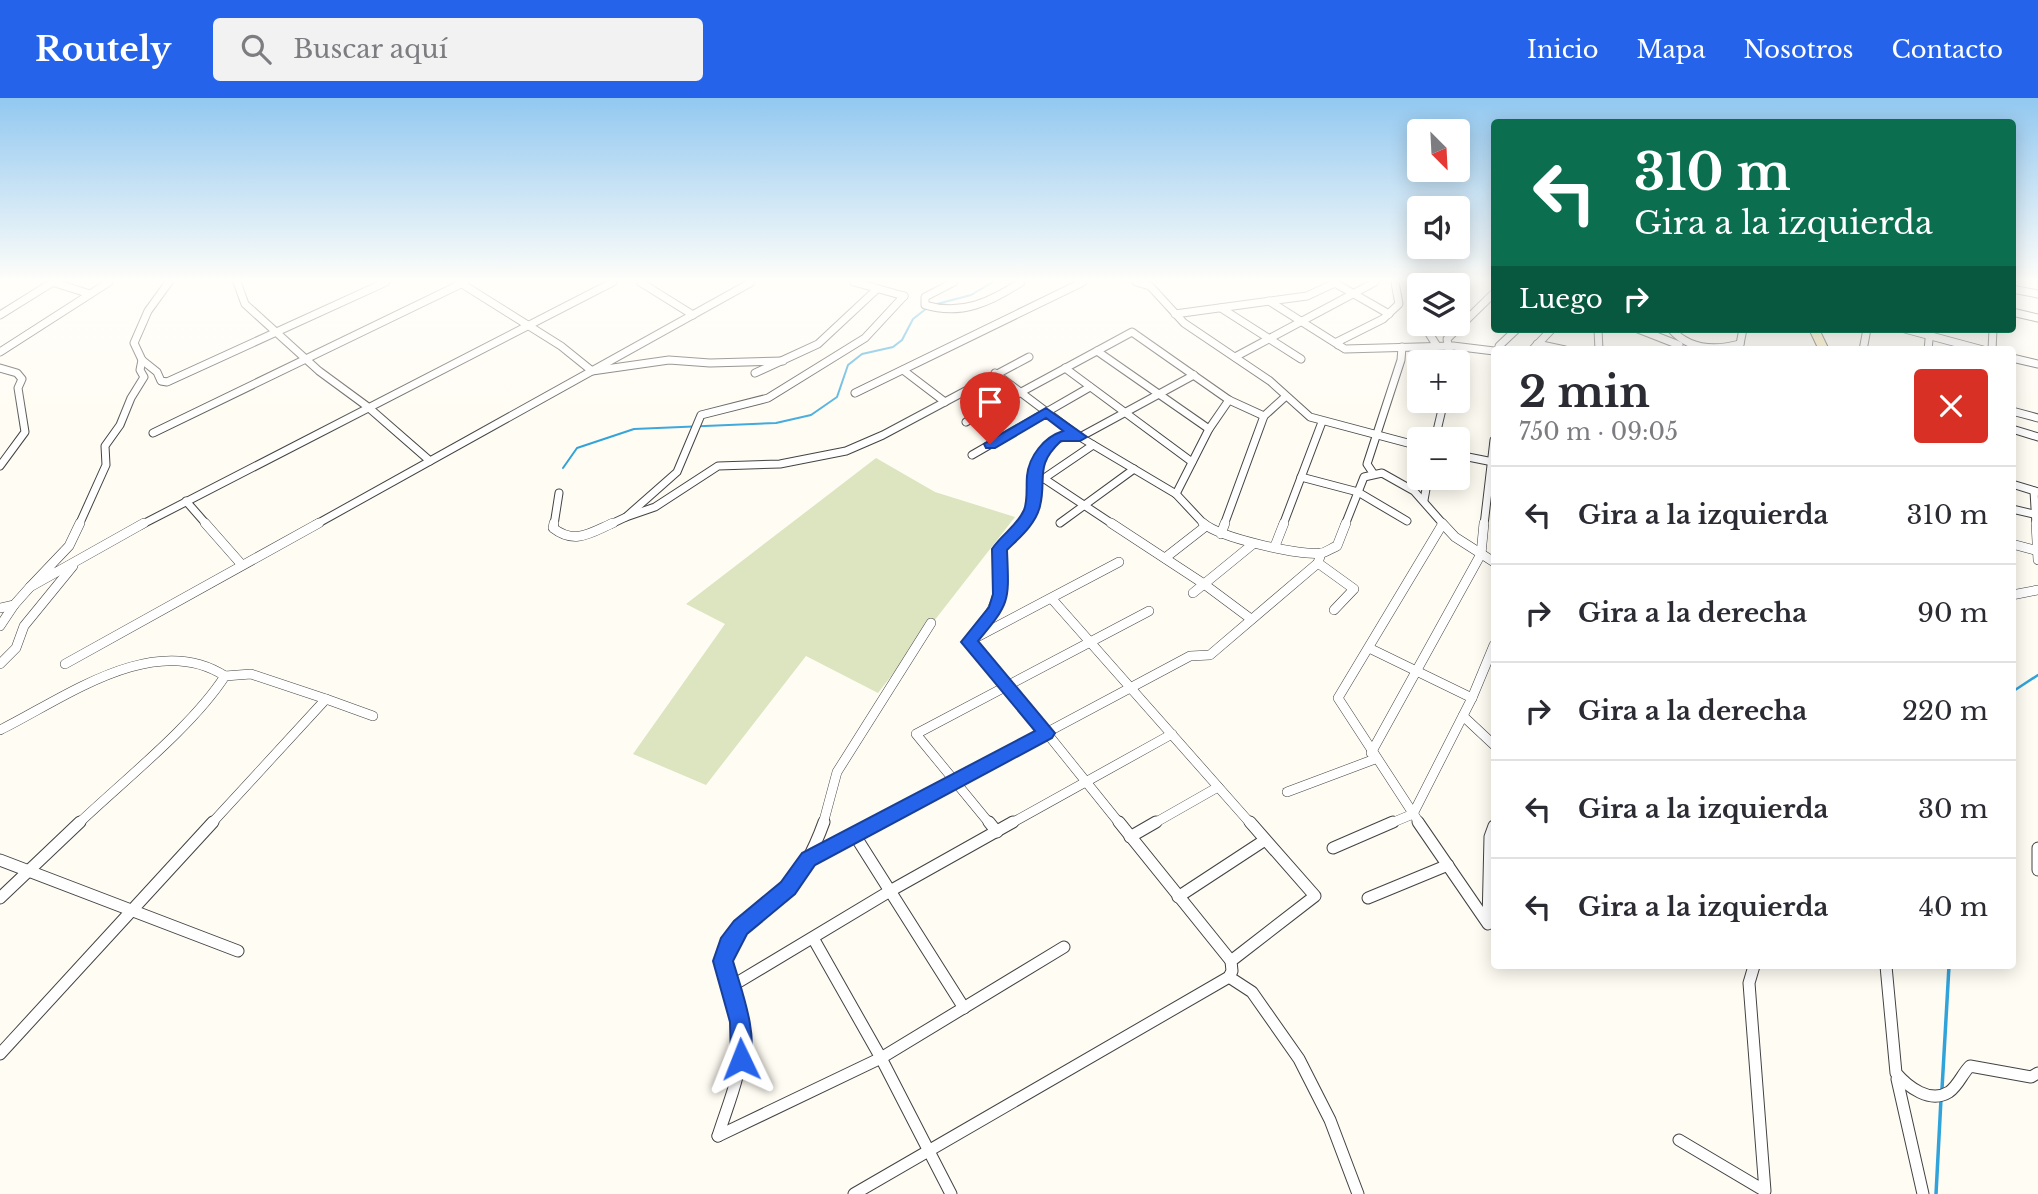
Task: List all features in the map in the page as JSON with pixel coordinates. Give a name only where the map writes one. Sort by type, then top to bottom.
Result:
[{"type":"street","points":[[0,352],[29,333]]},
{"type":"street","points":[[137,333],[134,343],[142,360],[157,372],[161,381],[176,380],[275,333]]},
{"type":"street","points":[[279,333],[319,371],[368,407],[430,461]]},
{"type":"street","points":[[153,433],[358,333]]},
{"type":"street","points":[[30,587],[186,501],[513,333]]},
{"type":"street","points":[[539,333],[561,346],[592,371],[669,360],[710,363],[783,360]]},
{"type":"street","points":[[65,664],[660,333]]},
{"type":"street","points":[[755,373],[833,333]]},
{"type":"street","points":[[626,517],[677,472],[701,415],[768,398],[870,333]]},
{"type":"street","points":[[855,393],[978,333]]},
{"type":"street","points":[[966,422],[1130,333]]},
{"type":"street","points":[[1134,333],[1228,400],[1264,416]]},
{"type":"street","points":[[1197,333],[1270,382],[1310,417],[1407,443]]},
{"type":"street","points":[[1259,333],[1301,359]]},
{"type":"street","points":[[1234,357],[1282,333]]},
{"type":"street","points":[[1318,333],[1345,349],[1447,346],[1491,350]]},
{"type":"street","points":[[1338,345],[1338,342],[1354,333]]},
{"type":"street","points":[[1448,350],[1447,339],[1453,333]]},
{"type":"street","points":[[1499,346],[1513,333]]},
{"type":"street","points":[[1650,333],[1692,346]]},
{"type":"street","points":[[1674,333],[1682,344]]},
{"type":"street","points":[[1933,333],[1971,346]]},
{"type":"street","points":[[1431,336],[1437,346]]},
{"type":"street","points":[[1678,346],[1682,344]]},
{"type":"street","points":[[1373,473],[1367,464],[1401,360],[1402,346]]},
{"type":"street","points":[[1097,351],[1209,429]]},
{"type":"street","points":[[559,493],[553,528],[570,538],[586,536],[626,517],[655,508],[718,466],[780,464],[846,451],[1029,358]]},
{"type":"street","points":[[2016,359],[2038,364]]},
{"type":"street","points":[[0,626],[30,587],[69,547],[106,465],[106,446],[120,425],[131,397],[144,377],[140,370],[142,360]]},
{"type":"street","points":[[0,368],[17,373],[22,379],[18,388],[25,432],[0,467]]},
{"type":"street","points":[[1065,368],[1192,463]]},
{"type":"street","points":[[903,370],[945,402]]},
{"type":"street","points":[[995,373],[1080,437],[1176,494],[1206,526],[1221,534],[1253,544],[1275,546],[1319,558],[1353,587],[1334,610]]},
{"type":"street","points":[[969,642],[996,610],[1001,594],[1000,549],[1023,526],[1033,507],[1034,472],[1046,447],[1056,438],[1068,435],[1080,437],[1194,375]]},
{"type":"street","points":[[972,455],[1090,387]]},
{"type":"street","points":[[1221,534],[1264,416],[1285,397]]},
{"type":"street","points":[[1176,494],[1209,429],[1228,400]]},
{"type":"street","points":[[2016,412],[2038,418]]},
{"type":"street","points":[[1275,546],[1322,422]]},
{"type":"street","points":[[2016,430],[2038,437]]},
{"type":"street","points":[[1044,479],[1093,445]]},
{"type":"street","points":[[1470,457],[1491,462]]},
{"type":"street","points":[[1060,523],[1134,469]]},
{"type":"street","points":[[1287,792],[1373,756],[1416,671],[1481,554],[1491,470]]},
{"type":"street","points":[[1034,472],[1204,584],[1251,619]]},
{"type":"street","points":[[809,859],[1190,656],[1210,654],[1319,558],[1337,546],[1364,477],[1373,473],[1382,473],[1399,480],[1424,500],[1443,525],[1491,560]]},
{"type":"street","points":[[1301,477],[1359,492],[1407,521]]},
{"type":"street","points":[[2016,485],[2036,491],[2038,560]]},
{"type":"street","points":[[1424,500],[1426,490]]},
{"type":"street","points":[[186,501],[243,565]]},
{"type":"street","points":[[2016,510],[2037,515]]},
{"type":"street","points":[[1443,525],[1338,698],[1373,756],[1488,923],[1491,834]]},
{"type":"street","points":[[1165,558],[1206,526]]},
{"type":"street","points":[[1193,593],[1253,544]]},
{"type":"street","points":[[2016,545],[2038,551]]},
{"type":"street","points":[[0,664],[16,648],[24,625],[79,559]]},
{"type":"street","points":[[969,642],[1119,562]]},
{"type":"street","points":[[2016,595],[2038,590]]},
{"type":"street","points":[[1052,599],[1315,896],[1231,961]]},
{"type":"street","points":[[0,608],[15,605]]},
{"type":"street","points":[[997,832],[916,734],[1149,611]]},
{"type":"street","points":[[931,623],[837,772],[831,786],[827,811],[809,859],[788,888],[741,928],[728,945],[723,961],[741,1030],[741,1059],[718,1136],[881,1058],[1064,947]]},
{"type":"street","points":[[854,1194],[1229,977],[1232,971],[1231,961],[1009,686],[969,642]]},
{"type":"street","points":[[1369,648],[1472,698]]},
{"type":"street","points":[[1333,848],[1413,814],[1472,698],[1491,652]]},
{"type":"street","points":[[0,730],[118,668],[157,663],[200,663],[225,676],[239,673],[258,676],[373,716]]},
{"type":"street","points":[[0,898],[182,726],[211,696],[225,676]]},
{"type":"street","points":[[0,1054],[326,699]]},
{"type":"street","points":[[1463,716],[1491,742]]},
{"type":"street","points":[[730,987],[890,891],[1172,734]]},
{"type":"street","points":[[1130,837],[1218,787]]},
{"type":"street","points":[[854,834],[964,1008]]},
{"type":"street","points":[[1178,897],[1265,840]]},
{"type":"street","points":[[2038,848],[2038,870]]},
{"type":"street","points":[[0,860],[239,951]]},
{"type":"street","points":[[1368,898],[1448,865]]},
{"type":"street","points":[[813,938],[881,1058],[951,1194]]},
{"type":"street","points":[[1679,1140],[1765,1191],[1749,983],[1753,969]]},
{"type":"street","points":[[1886,969],[1896,1073],[1923,1194]]},
{"type":"street","points":[[1229,977],[1252,992],[1299,1059],[1330,1120],[1358,1194]]},
{"type":"street","points":[[1896,1073],[1903,1083],[1931,1096],[1950,1092],[1970,1066],[2031,1077],[2038,1073]]},
{"type":"green space","points":[[876,458],[935,492],[1015,517],[878,693],[806,656],[706,785],[633,754],[725,624],[686,604]]},
{"type":"waterway","points":[[563,468],[577,448],[634,429],[776,423],[811,415],[837,397],[848,365],[862,354],[893,347],[906,333]]},
{"type":"waterway","points":[[2016,689],[2038,675]]},
{"type":"waterway","points":[[1942,1089],[1949,969]]},
{"type":"waterway","points":[[1936,1194],[1941,1099]]},
{"type":"route","points":[[741,1059],[740,1022],[723,961],[728,945],[741,928],[788,888],[809,859],[1046,733],[1009,686],[969,642],[996,610],[1001,594],[1000,549],[1023,526],[1033,507],[1034,472],[1046,447],[1056,438],[1068,435],[1080,437],[1046,412],[990,444]]}]
